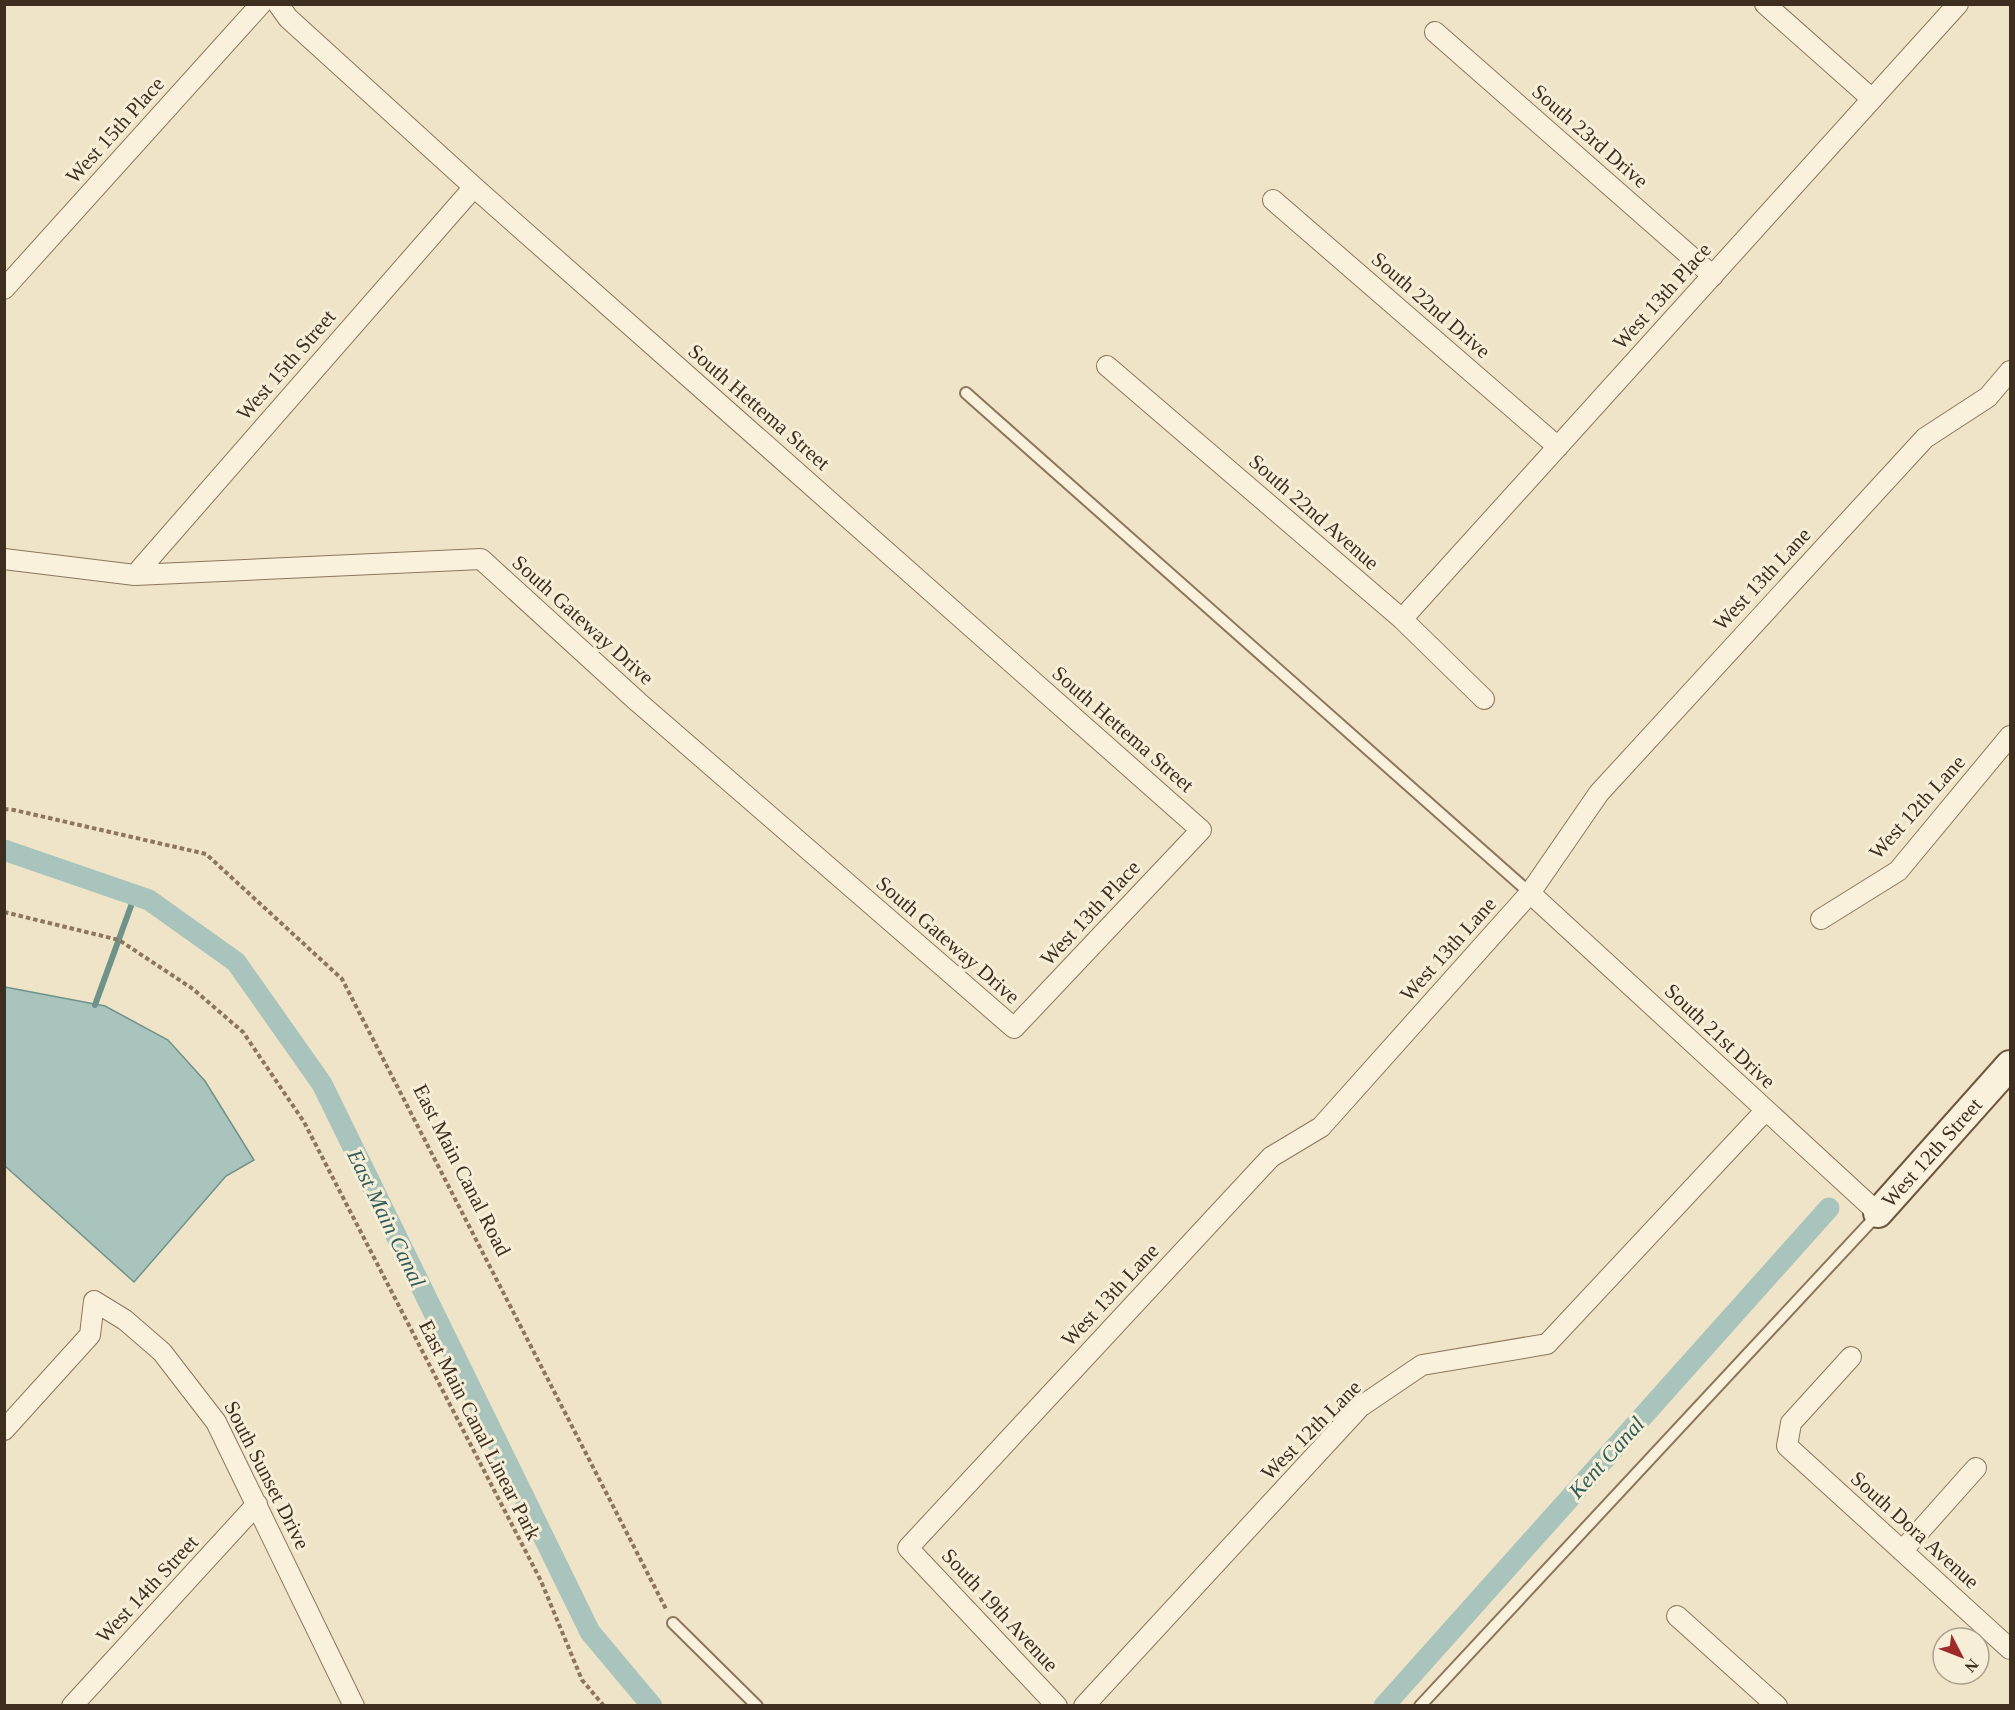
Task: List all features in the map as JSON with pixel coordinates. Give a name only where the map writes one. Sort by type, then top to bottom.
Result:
[{"type":"street","name":"West 15th Place","points":[[4,289],[261,4]]},
{"type":"street","points":[[1765,4],[1872,99]]},
{"type":"street","name":"West 13th Place","points":[[1402,619],[1958,4]]},
{"type":"street","name":"South Hettema Street","points":[[283,11],[474,187],[1201,830]]},
{"type":"street","name":"South 23rd Drive","points":[[1435,32],[1713,276]]},
{"type":"street","name":"West 15th Street","points":[[135,575],[474,187]]},
{"type":"street","name":"South 22nd Drive","points":[[1273,200],[1558,447]]},
{"type":"street","name":"South 22nd Avenue","points":[[1107,366],[1402,619],[1484,699]]},
{"type":"street","name":"West 13th Lane","points":[[908,1548],[1271,1157],[1321,1127],[1530,893],[1599,792],[1925,438],[1988,397],[2010,371]]},
{"type":"street","name":"South Gateway Drive","points":[[4,559],[135,575],[481,559],[638,702],[1014,1028]]},
{"type":"street","name":"West 12th Lane","points":[[1821,919],[1898,871],[2010,736]]},
{"type":"street","name":"West 13th Place","points":[[1014,1028],[1201,830]]},
{"type":"street","name":"South 21st Drive","points":[[1530,893],[1878,1213]]},
{"type":"street","name":"West 12th Street","points":[[1878,1213],[2010,1065]]},
{"type":"street","name":"West 12th Lane","points":[[1084,1706],[1360,1407],[1422,1365],[1547,1344],[1765,1111]]},
{"type":"street","name":"South Sunset Drive","points":[[4,1430],[90,1335],[94,1300],[125,1320],[162,1352],[216,1422],[354,1706]]},
{"type":"street","name":"South Dora Avenue","points":[[1851,1357],[1791,1423],[1787,1446],[2010,1649]]},
{"type":"street","points":[[1902,1551],[1976,1467]]},
{"type":"street","name":"West 14th Street","points":[[72,1706],[257,1504]]},
{"type":"street","name":"South 19th Avenue","points":[[908,1548],[1057,1706]]},
{"type":"street","points":[[1677,1616],[1776,1706]]},
{"type":"lane","points":[[966,393],[1530,893]]},
{"type":"lane","points":[[1420,1706],[1878,1213]]},
{"type":"lane","points":[[673,1623],[757,1706]]},
{"type":"path","name":"East Main Canal Road","points":[[4,809],[206,854],[342,979],[673,1623]]},
{"type":"path","name":"East Main Canal Linear Park","points":[[4,912],[119,940],[193,989],[243,1032],[304,1122],[541,1581],[582,1680],[604,1706]]},
{"type":"water","points":[[5,987],[105,1006],[168,1040],[205,1081],[254,1160],[226,1176],[134,1282],[5,1166]]},
{"type":"waterway","name":"East Main Canal","points":[[4,850],[149,900],[236,962],[322,1084],[590,1632],[652,1706]]},
{"type":"waterway","points":[[95,1005],[135,895]]},
{"type":"waterway","name":"Kent Canal","points":[[1384,1706],[1829,1208]]}]
